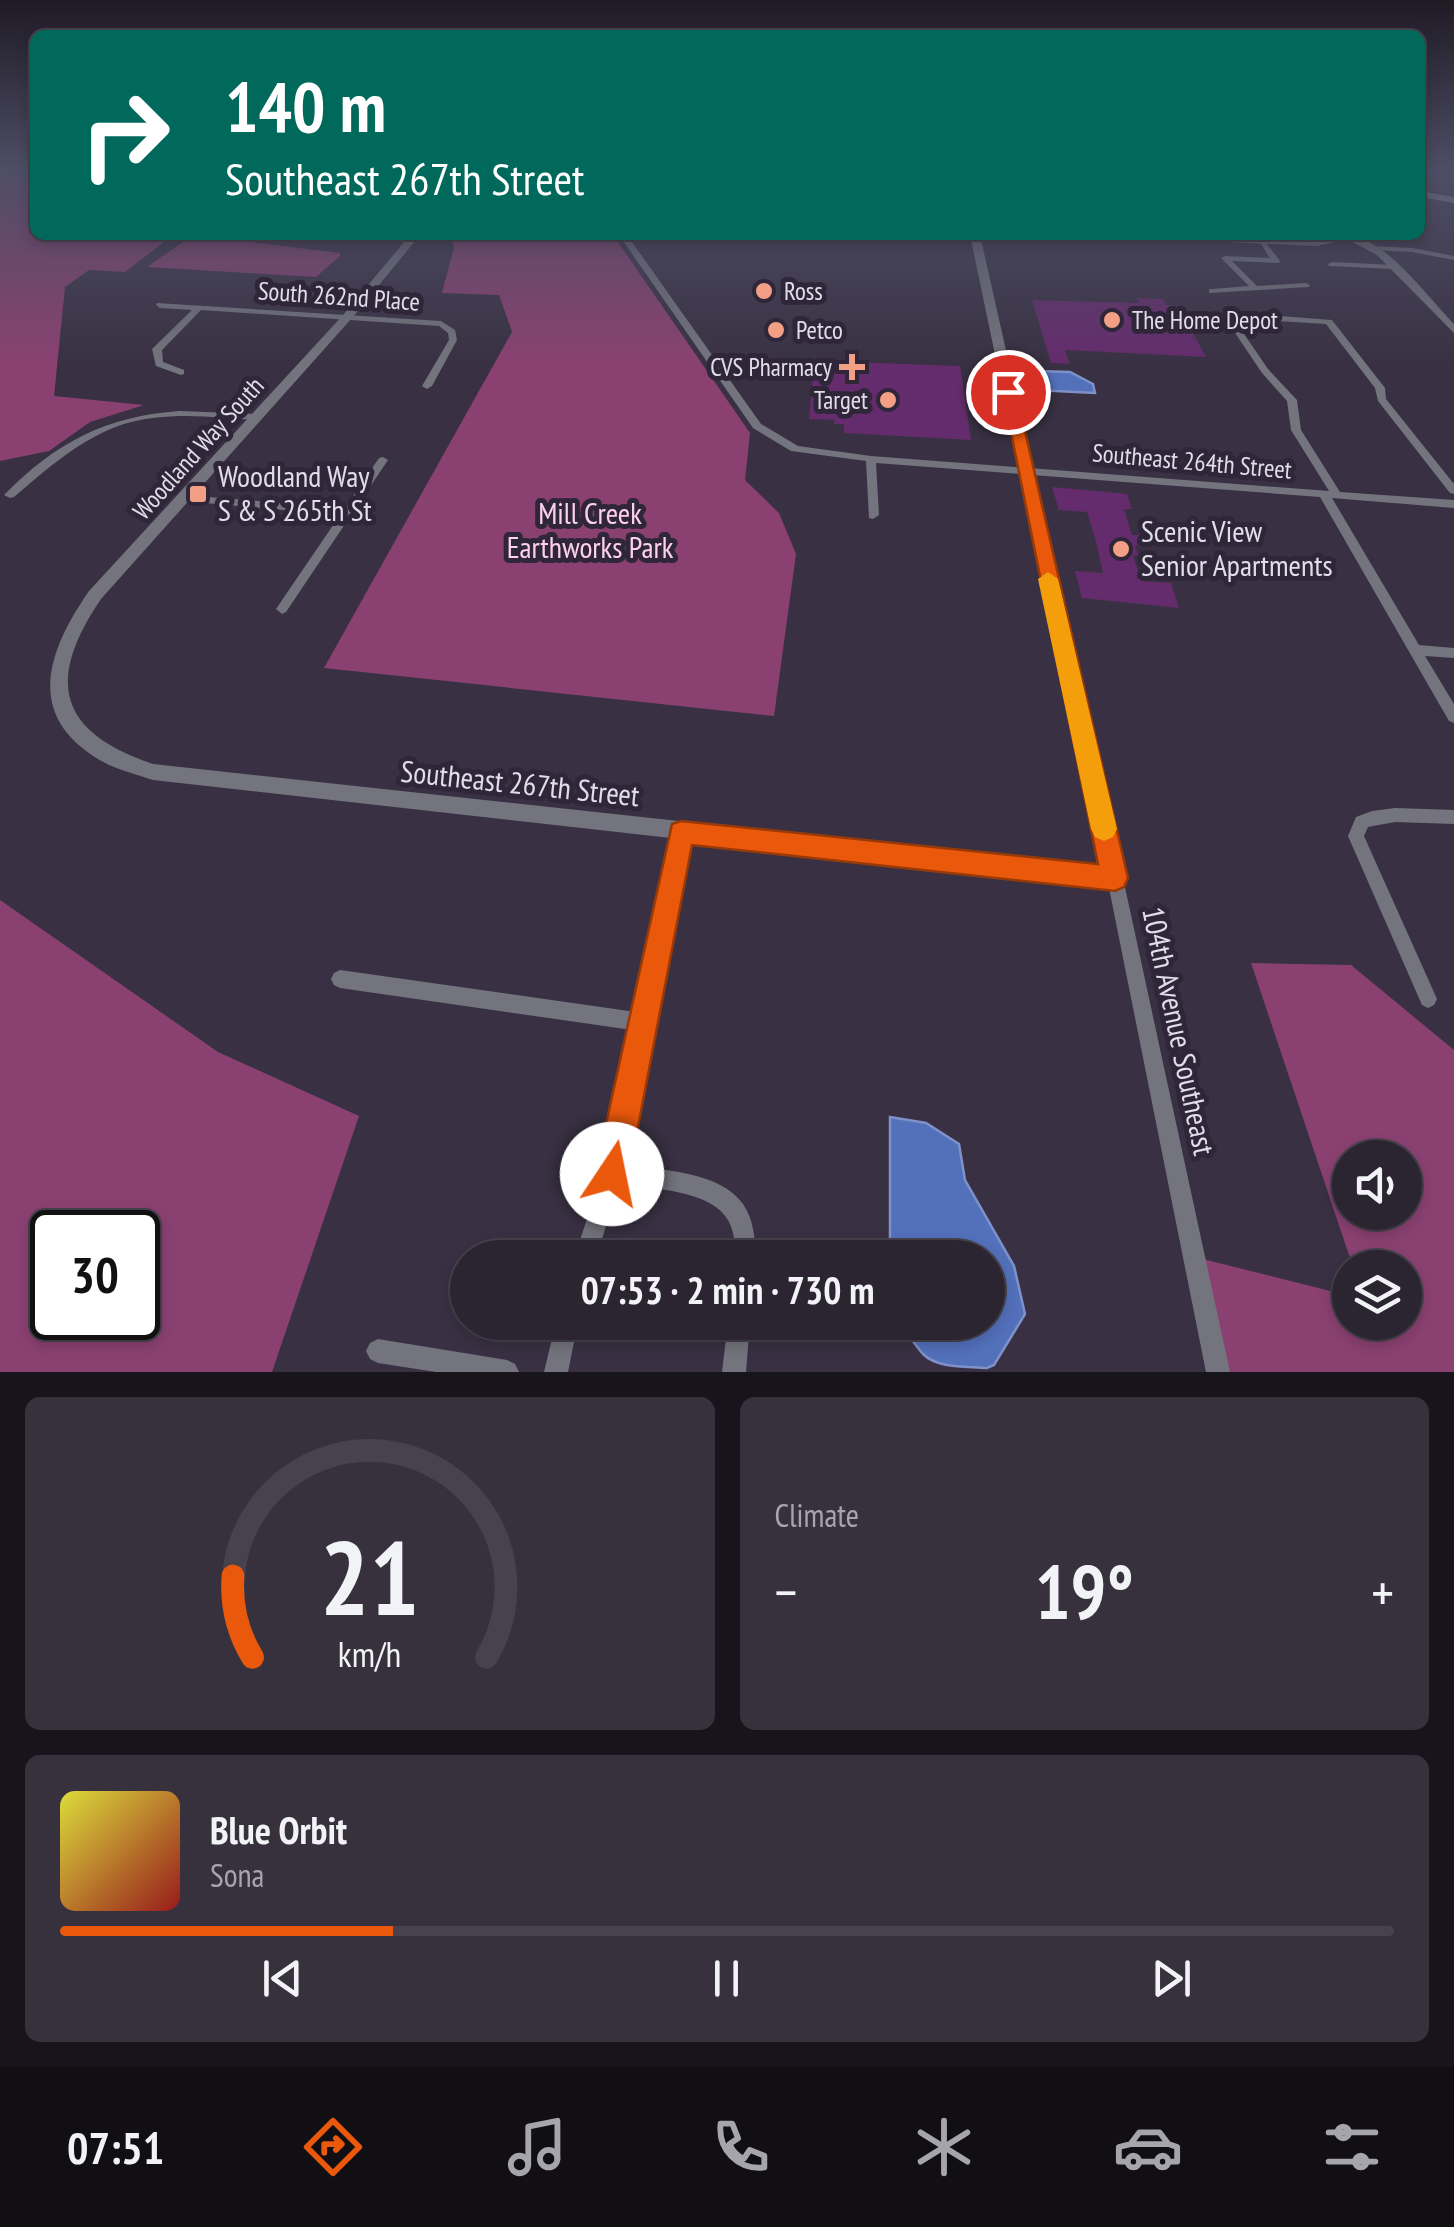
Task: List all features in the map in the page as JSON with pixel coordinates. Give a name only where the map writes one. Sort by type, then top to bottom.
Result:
[{"type":"street","name":"Woodland Way South","points":[[62,710],[56,676],[72,627],[95,595],[348,316],[411,240]]},
{"type":"street","name":"Southeast 264th Street","points":[[627,240],[757,426],[785,446],[871,459],[1453,502]]},
{"type":"street","name":"104th Avenue Southeast","points":[[976,240],[1218,1372]]},
{"type":"street","points":[[1241,240],[1332,242],[1454,258]]},
{"type":"street","points":[[1332,242],[1338,240]]},
{"type":"street","points":[[1357,240],[1374,248],[1454,330]]},
{"type":"street","points":[[1255,288],[1225,258],[1276,261],[1262,241]]},
{"type":"street","points":[[1332,264],[1394,267]]},
{"type":"street","points":[[1212,291],[1306,285]]},
{"type":"street","name":"South 262nd Place","points":[[160,305],[423,321],[450,328],[451,344],[427,386]]},
{"type":"street","points":[[181,372],[159,364],[157,349],[199,307]]},
{"type":"street","points":[[1453,502],[1381,399],[1380,388],[1328,322],[1227,315],[1264,371],[1292,400],[1296,430],[1454,717]]},
{"type":"street","points":[[10,495],[72,442],[114,424],[183,411],[258,417]]},
{"type":"street","points":[[871,459],[872,515]]},
{"type":"street","points":[[282,609],[383,460]]},
{"type":"street","points":[[182,498],[348,512]]},
{"type":"street","points":[[1416,650],[1454,653]]},
{"type":"street","name":"Southeast 267th Street","points":[[62,710],[72,730],[90,747],[120,764],[152,772],[1115,878]]},
{"type":"street","points":[[1428,999],[1356,836],[1362,822],[1382,815],[1435,820],[1454,817]]},
{"type":"street","points":[[591,1240],[612,1174],[681,832]]},
{"type":"street","points":[[340,979],[641,1022]]},
{"type":"street","points":[[612,1174],[704,1188],[732,1204],[746,1232],[746,1240]]},
{"type":"street","points":[[556,1372],[563,1340]]},
{"type":"street","points":[[734,1372],[737,1340]]},
{"type":"street","points":[[378,1351],[507,1372]]},
{"type":"green space","points":[[0,236],[30,236],[30,240],[167,240],[125,272],[89,270],[65,287],[54,396],[144,405],[90,422],[49,451],[0,461]]},
{"type":"green space","points":[[186,240],[234,240],[340,253],[316,277],[147,267]]},
{"type":"green space","name":"Mill Creek Earthworks Park","points":[[451,240],[616,240],[750,433],[745,480],[779,513],[796,554],[774,716],[324,668],[512,332],[499,295],[442,293],[454,247]]},
{"type":"green space","points":[[0,900],[218,1052],[359,1116],[272,1372],[0,1372]]},
{"type":"green space","points":[[1251,963],[1351,965],[1454,1050],[1454,1372],[1218,1372],[1195,1257],[1332,1291],[1332,1340],[1422,1340],[1422,1250],[1347,1250],[1341,1230],[1422,1230],[1422,1140],[1332,1140],[1332,1204]]},
{"type":"water","points":[[1035,371],[1070,372],[1093,384],[1095,393],[1035,390],[1030,380]]},
{"type":"water","points":[[890,1117],[926,1123],[959,1144],[965,1180],[999,1240],[890,1240]]},
{"type":"water","points":[[1005,1250],[1014,1266],[1025,1314],[994,1365],[954,1366],[923,1354],[912,1340],[1005,1340]]},
{"type":"building","name":"The Home Depot","points":[[1136,298],[1163,299],[1166,305],[1178,306],[1206,357],[1065,350],[1070,364],[1051,363],[1032,300],[1139,303]]},
{"type":"building","name":"Target","points":[[814,363],[960,366],[971,440],[844,433],[844,424],[834,424],[835,420],[809,419]]},
{"type":"building","name":"Scenic View Senior Apartments","points":[[1052,487],[1127,494],[1132,509],[1124,509],[1132,535],[1142,535],[1145,546],[1135,545],[1138,556],[1133,555],[1141,581],[1171,583],[1179,608],[1082,598],[1075,571],[1103,573],[1096,542],[1087,512],[1059,510]]},
{"type":"slow traffic","points":[[1048,579],[1104,829]]},
{"type":"place","name":"Ross","points":[[764,291]]},
{"type":"place","name":"The Home Depot","points":[[1112,320]]},
{"type":"place","name":"Petco","points":[[776,330]]},
{"type":"place","name":"CVS Pharmacy","points":[[852,367]]},
{"type":"place","name":"Target","points":[[888,400]]},
{"type":"place","name":"Woodland Way S & S 265th St","points":[[198,494]]},
{"type":"place","name":"Scenic View Senior Apartments","points":[[1121,549]]},
{"type":"route","points":[[612,1174],[681,832],[1115,878],[1008,392]]}]
